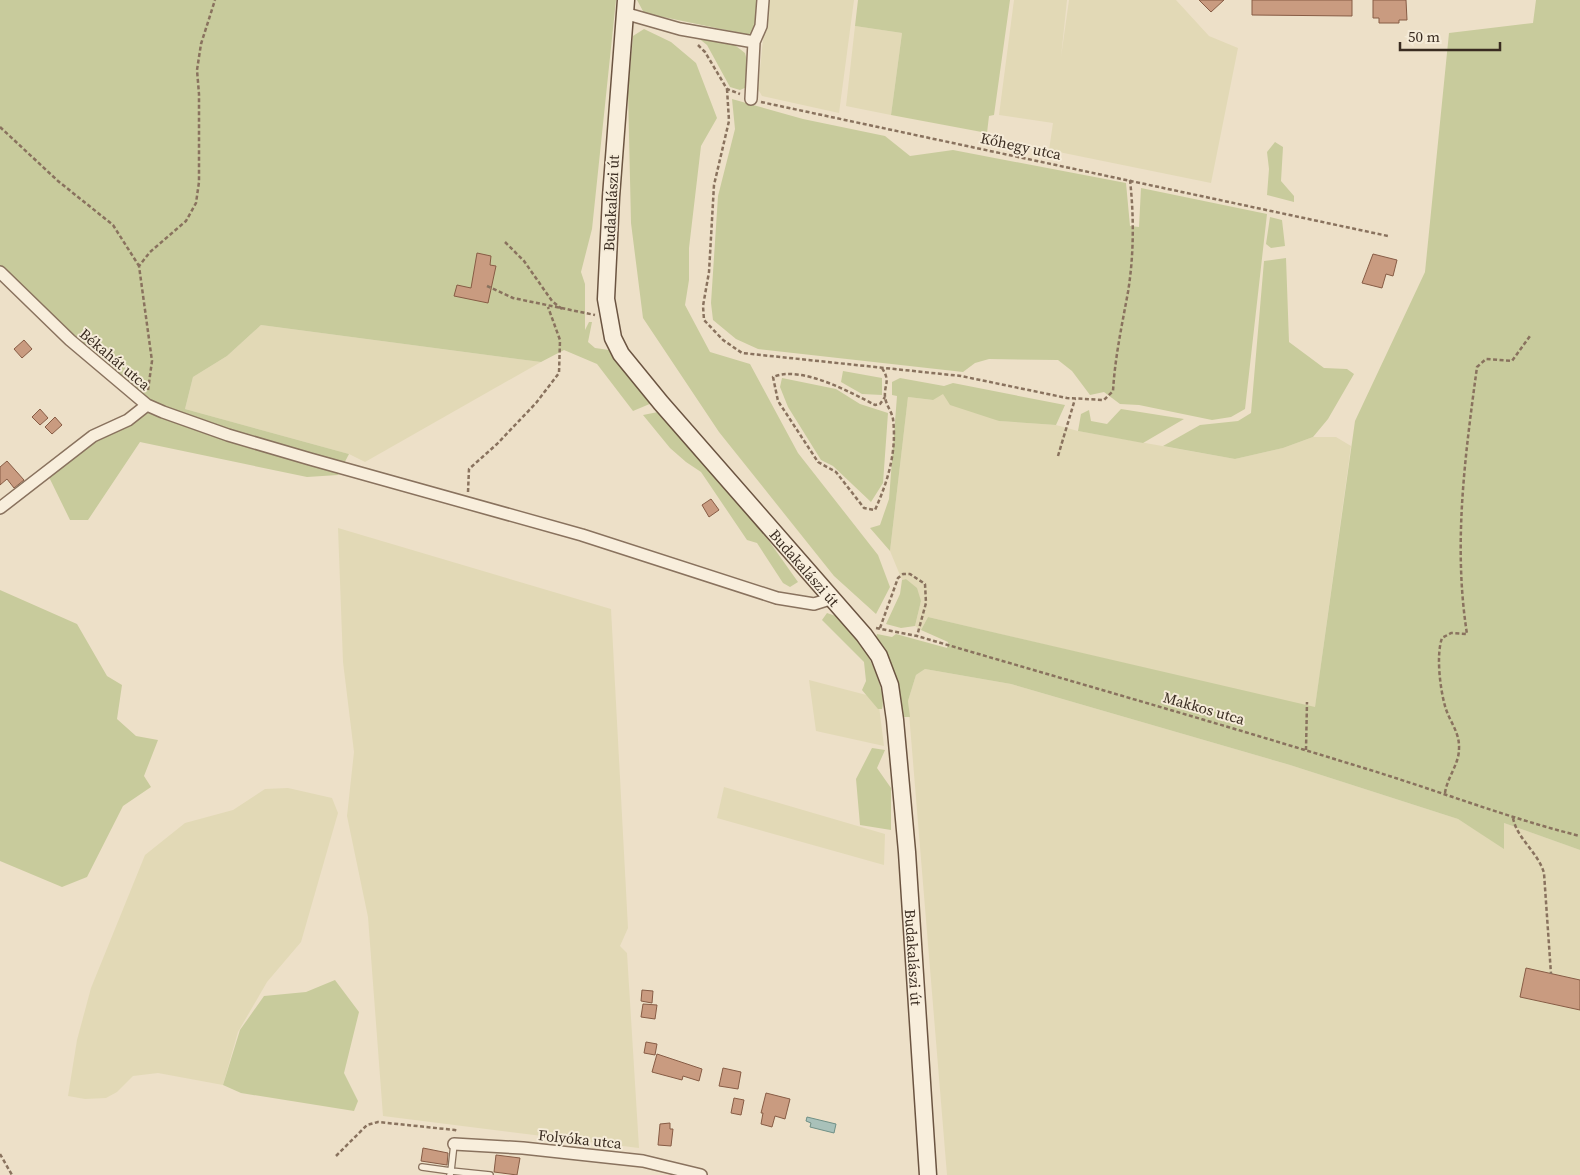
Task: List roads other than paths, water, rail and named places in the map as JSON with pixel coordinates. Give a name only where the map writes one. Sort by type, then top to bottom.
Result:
[{"type":"main road","name":"Budakalászi út","points":[[625,6],[611,197],[606,299],[608,318],[621,354],[661,403],[864,635],[878,656],[890,685],[908,862],[928,1175]]},
{"type":"street","points":[[751,99],[754,42],[761,26],[763,0]]},
{"type":"street","points":[[625,6],[680,29],[754,42]]},
{"type":"street","name":"Békahát utca","points":[[0,272],[53,325],[147,405],[128,420],[93,436],[0,508]]},
{"type":"street","points":[[147,405],[228,435],[582,535],[777,598],[814,604],[833,598]]},
{"type":"street","name":"Folyóka utca","points":[[454,1144],[523,1148],[643,1161],[701,1175]]},
{"type":"lane","points":[[451,1173],[454,1144]]},
{"type":"lane","points":[[422,1166],[451,1173],[490,1175]]},
{"type":"water","points":[[807,1117],[836,1124],[834,1133],[810,1127],[811,1123],[806,1121]]}]
